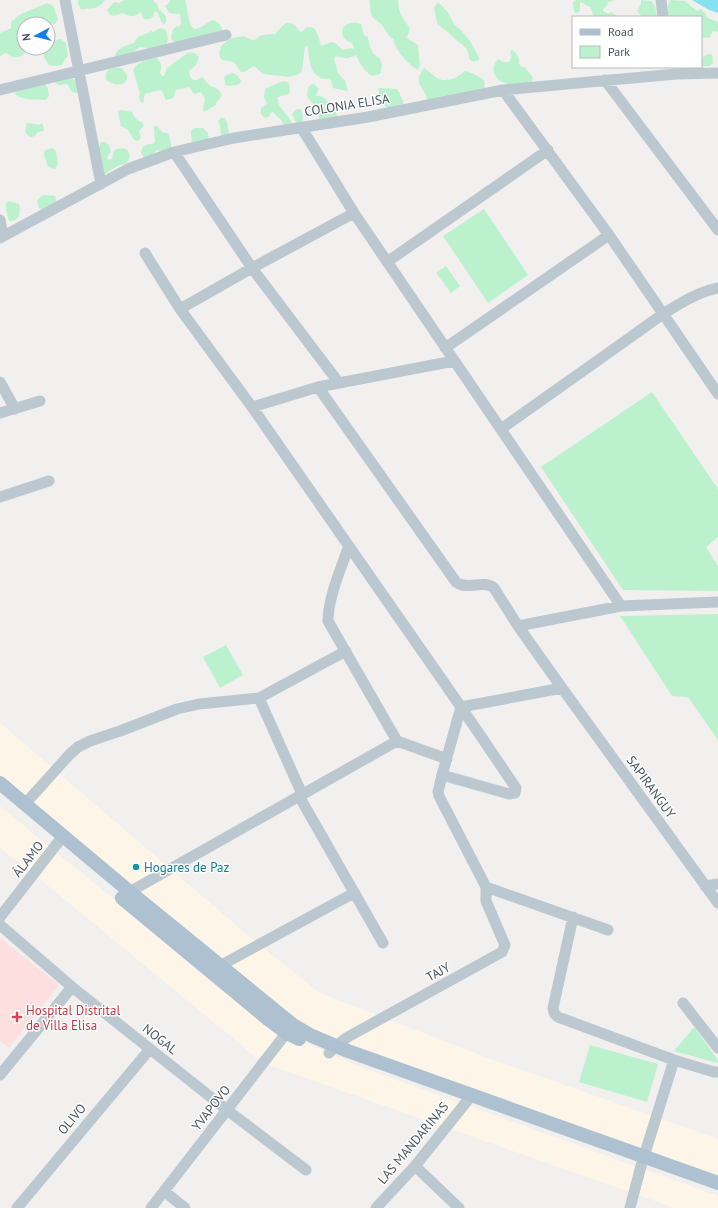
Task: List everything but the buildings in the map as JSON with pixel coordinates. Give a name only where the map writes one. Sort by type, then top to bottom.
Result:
[{"type":"main road","points":[[0,784],[25,804],[61,840]]},
{"type":"main road","points":[[0,796],[61,840],[308,1045],[332,1050],[643,1162],[718,1193]]},
{"type":"main road","points":[[643,1162],[718,1183]]},
{"type":"street","points":[[65,0],[100,184]]},
{"type":"street","points":[[660,0],[663,16]]},
{"type":"street","points":[[0,90],[226,35]]},
{"type":"street","name":"COLONIA ELISA","points":[[1,237],[128,170],[174,152],[234,138],[368,117],[503,90],[605,80],[676,70],[717,74]]},
{"type":"street","points":[[605,80],[718,230]]},
{"type":"street","points":[[503,90],[548,150],[718,394]]},
{"type":"street","points":[[301,127],[354,213],[620,606]]},
{"type":"street","points":[[387,262],[548,150]]},
{"type":"street","points":[[174,152],[252,268],[339,383]]},
{"type":"street","points":[[180,309],[354,213]]},
{"type":"street","points":[[0,220],[1,237]]},
{"type":"street","points":[[445,348],[608,235]]},
{"type":"street","points":[[145,253],[180,309],[252,407],[349,546],[461,707],[516,788],[516,791],[515,793],[509,794],[442,775]]},
{"type":"street","points":[[501,429],[663,315],[696,295],[718,288]]},
{"type":"street","points":[[252,407],[318,387],[454,361]]},
{"type":"street","points":[[0,382],[15,409]]},
{"type":"street","name":"SAPIRANGUY","points":[[318,387],[456,582],[464,586],[486,584],[491,585],[494,588],[518,626],[562,688],[718,903]]},
{"type":"street","points":[[0,413],[40,402]]},
{"type":"street","points":[[0,497],[49,481]]},
{"type":"street","points":[[349,546],[333,594],[328,612],[328,621],[397,740],[447,759]]},
{"type":"street","points":[[518,626],[620,606],[718,602]]},
{"type":"street","points":[[25,804],[70,754],[78,747],[90,741],[177,709],[189,706],[258,698],[346,651]]},
{"type":"street","points":[[461,707],[562,688]]},
{"type":"street","points":[[258,698],[300,795],[383,943]]},
{"type":"street","points":[[461,707],[438,792],[486,887],[608,930]]},
{"type":"street","points":[[126,894],[397,740]]},
{"type":"street","name":"ÁLAMO","points":[[0,917],[61,840]]},
{"type":"street","points":[[705,886],[718,884]]},
{"type":"street","name":"TAJY","points":[[332,1050],[349,1036],[502,952],[505,945],[486,901],[486,887]]},
{"type":"street","points":[[216,968],[354,893]]},
{"type":"street","points":[[573,917],[553,1008],[554,1013],[558,1017],[674,1060],[718,1072]]},
{"type":"street","name":"NOGAL","points":[[0,925],[72,987],[227,1110],[306,1170]]},
{"type":"street","points":[[0,1074],[72,987]]},
{"type":"street","points":[[683,1003],[718,1048]]},
{"type":"street","name":"YVAPOVO","points":[[151,1208],[290,1029]]},
{"type":"street","name":"OLIVO","points":[[16,1208],[150,1049]]},
{"type":"street","points":[[630,1208],[674,1060]]},
{"type":"street","name":"LAS MANDARINAS","points":[[376,1208],[415,1166],[468,1099]]},
{"type":"street","points":[[415,1166],[459,1208]]},
{"type":"street","points":[[164,1191],[185,1208]]},
{"type":"shaded area","points":[[0,723],[257,943],[320,993],[488,1058],[718,1139],[718,1179],[311,1033],[0,780]]},
{"type":"shaded area","points":[[0,806],[283,1035],[285,1034],[374,1072],[718,1196],[718,1208],[675,1208],[263,1063],[35,875],[0,848]]},
{"type":"shaded area","name":"Hospital Distrital de Villa Elisa","points":[[0,938],[59,985],[9,1048],[0,1041]]},
{"type":"green space","points":[[78,0],[105,0],[97,7],[81,10]]},
{"type":"green space","points":[[125,0],[154,0],[158,8],[166,16],[166,22],[164,25],[157,12],[154,12],[154,16],[150,19],[144,19],[140,12],[136,16],[129,16],[122,13],[111,15],[107,10],[114,2],[119,3]]},
{"type":"green space","points":[[170,0],[185,0],[191,26],[194,29],[200,28],[213,20],[221,26],[223,35],[194,41],[189,38],[186,43],[176,45],[171,38],[174,28],[180,26],[180,14],[169,13],[165,6]]},
{"type":"green space","points":[[369,0],[398,0],[401,15],[410,28],[407,38],[418,45],[420,65],[418,70],[402,57],[394,44],[393,39],[389,36],[381,24],[373,17]]},
{"type":"green space","points":[[576,0],[614,0],[608,2],[603,11],[609,14],[611,12],[617,16],[594,16],[590,7],[580,2],[580,11],[577,13],[574,12],[573,2]]},
{"type":"green space","points":[[641,0],[651,1],[655,6],[657,16],[641,16],[637,11],[641,4]]},
{"type":"green space","points":[[670,0],[685,1],[697,11],[701,9],[708,18],[718,22],[718,32],[713,31],[709,38],[702,37],[702,16],[670,16],[668,6]]},
{"type":"green space","points":[[438,2],[447,11],[454,24],[470,41],[480,59],[474,62],[470,60],[467,49],[437,23],[434,7]]},
{"type":"green space","points":[[47,3],[53,6],[58,19],[56,23],[56,16],[18,16]]},
{"type":"green space","points":[[16,18],[16,56],[20,56],[16,58],[6,53],[0,56],[0,33],[11,28],[11,22]]},
{"type":"green space","points":[[287,23],[295,25],[300,32],[307,27],[314,28],[321,46],[331,42],[335,43],[343,50],[351,48],[354,49],[356,53],[352,43],[343,37],[342,33],[346,25],[350,23],[361,24],[364,35],[368,37],[369,44],[374,54],[381,61],[382,68],[380,74],[372,76],[369,74],[362,67],[356,55],[346,58],[336,56],[334,59],[338,73],[345,81],[348,91],[333,88],[331,80],[320,78],[311,68],[308,47],[305,46],[302,71],[299,74],[289,77],[263,74],[254,66],[244,72],[241,72],[231,61],[220,58],[219,53],[221,46],[230,39],[246,37],[255,40],[261,35],[275,34],[283,25]]},
{"type":"green space","points":[[161,28],[166,30],[168,39],[166,47],[151,50],[140,47],[135,51],[134,56],[115,56],[120,49],[134,43],[139,37]]},
{"type":"green space","points":[[61,39],[66,43],[68,56],[62,65],[56,66],[49,65],[44,56],[56,56],[56,40]]},
{"type":"green space","points":[[512,50],[518,56],[519,64],[522,67],[525,67],[533,78],[531,83],[508,85],[499,80],[495,75],[494,67],[498,59],[504,62],[509,62],[512,56],[510,52]]},
{"type":"green space","points":[[190,52],[195,53],[199,57],[196,65],[189,71],[190,77],[197,80],[202,77],[210,86],[219,90],[222,96],[216,105],[204,112],[203,107],[205,99],[201,92],[194,94],[189,87],[176,90],[173,98],[166,100],[162,91],[159,90],[145,94],[143,103],[140,101],[140,93],[133,70],[137,65],[146,60],[156,58],[161,65],[160,73],[164,76],[167,68]]},
{"type":"green space","points":[[708,54],[712,54],[713,63],[710,66],[702,66],[702,57]]},
{"type":"green space","points":[[115,68],[122,68],[127,75],[127,80],[119,85],[106,80],[107,71]]},
{"type":"green space","points":[[424,68],[437,78],[444,80],[455,78],[465,71],[472,73],[484,80],[485,90],[428,102],[419,82],[420,74]]},
{"type":"green space","points":[[233,73],[238,76],[241,81],[237,85],[227,86],[224,77]]},
{"type":"green space","points":[[69,76],[79,83],[77,93],[72,92],[67,84],[59,85],[53,80]]},
{"type":"green space","points":[[286,81],[289,84],[289,94],[278,97],[278,101],[279,105],[290,119],[292,127],[285,127],[281,120],[273,112],[270,113],[269,117],[265,118],[261,113],[261,108],[267,104],[264,97],[265,89]]},
{"type":"green space","points":[[45,83],[49,96],[46,100],[26,99],[15,94],[16,89]]},
{"type":"green space","points":[[314,84],[319,89],[316,96],[322,96],[326,99],[330,109],[335,111],[337,115],[336,118],[320,121],[316,108],[307,96],[308,88],[310,85]]},
{"type":"green space","points":[[379,88],[397,89],[405,106],[389,110],[380,97]]},
{"type":"green space","points":[[297,109],[301,109],[303,118],[301,124],[297,124],[292,114]]},
{"type":"green space","points":[[121,110],[132,112],[134,116],[144,125],[139,131],[141,138],[138,141],[134,140],[128,130],[121,126],[118,112]]},
{"type":"green space","points":[[221,118],[224,118],[227,122],[229,136],[221,136],[218,121]]},
{"type":"green space","points":[[27,123],[38,125],[42,123],[44,129],[43,131],[38,132],[35,136],[31,137],[27,135],[25,131]]},
{"type":"green space","points":[[154,126],[157,126],[162,132],[168,133],[171,148],[163,151],[157,150],[151,157],[145,158],[141,154],[141,151],[144,146],[155,142]]},
{"type":"green space","points":[[195,128],[203,128],[208,133],[209,141],[194,144],[191,131]]},
{"type":"green space","points":[[101,142],[105,142],[109,145],[111,152],[107,157],[108,160],[112,159],[116,149],[126,149],[130,155],[126,163],[119,165],[103,176],[99,147]]},
{"type":"green space","points":[[52,148],[55,150],[58,160],[57,167],[55,169],[48,167],[44,155],[44,151]]},
{"type":"green space","points":[[44,195],[55,196],[57,203],[43,210],[39,208],[37,201]]},
{"type":"green space","points":[[8,201],[19,204],[19,216],[13,221],[9,221],[6,210],[6,204]]},
{"type":"green space","points":[[484,209],[528,275],[488,303],[443,236]]},
{"type":"green space","points":[[446,266],[460,286],[451,293],[436,273]]},
{"type":"green space","points":[[652,392],[718,489],[718,537],[706,547],[718,566],[718,591],[623,590],[541,467]]},
{"type":"green space","points":[[718,614],[718,740],[688,697],[672,696],[620,616]]},
{"type":"green space","points":[[226,645],[243,675],[220,688],[203,657]]},
{"type":"green space","points":[[694,1027],[718,1060],[717,1063],[674,1051]]},
{"type":"green space","points":[[590,1045],[658,1064],[647,1102],[579,1082]]},
{"type":"water","points":[[692,0],[718,0],[718,13],[709,10]]},
{"type":"place","name":"Hogares de Paz","points":[[136,867]]},
{"type":"place","name":"Hospital Distrital de Villa Elisa","points":[[17,1017]]}]
